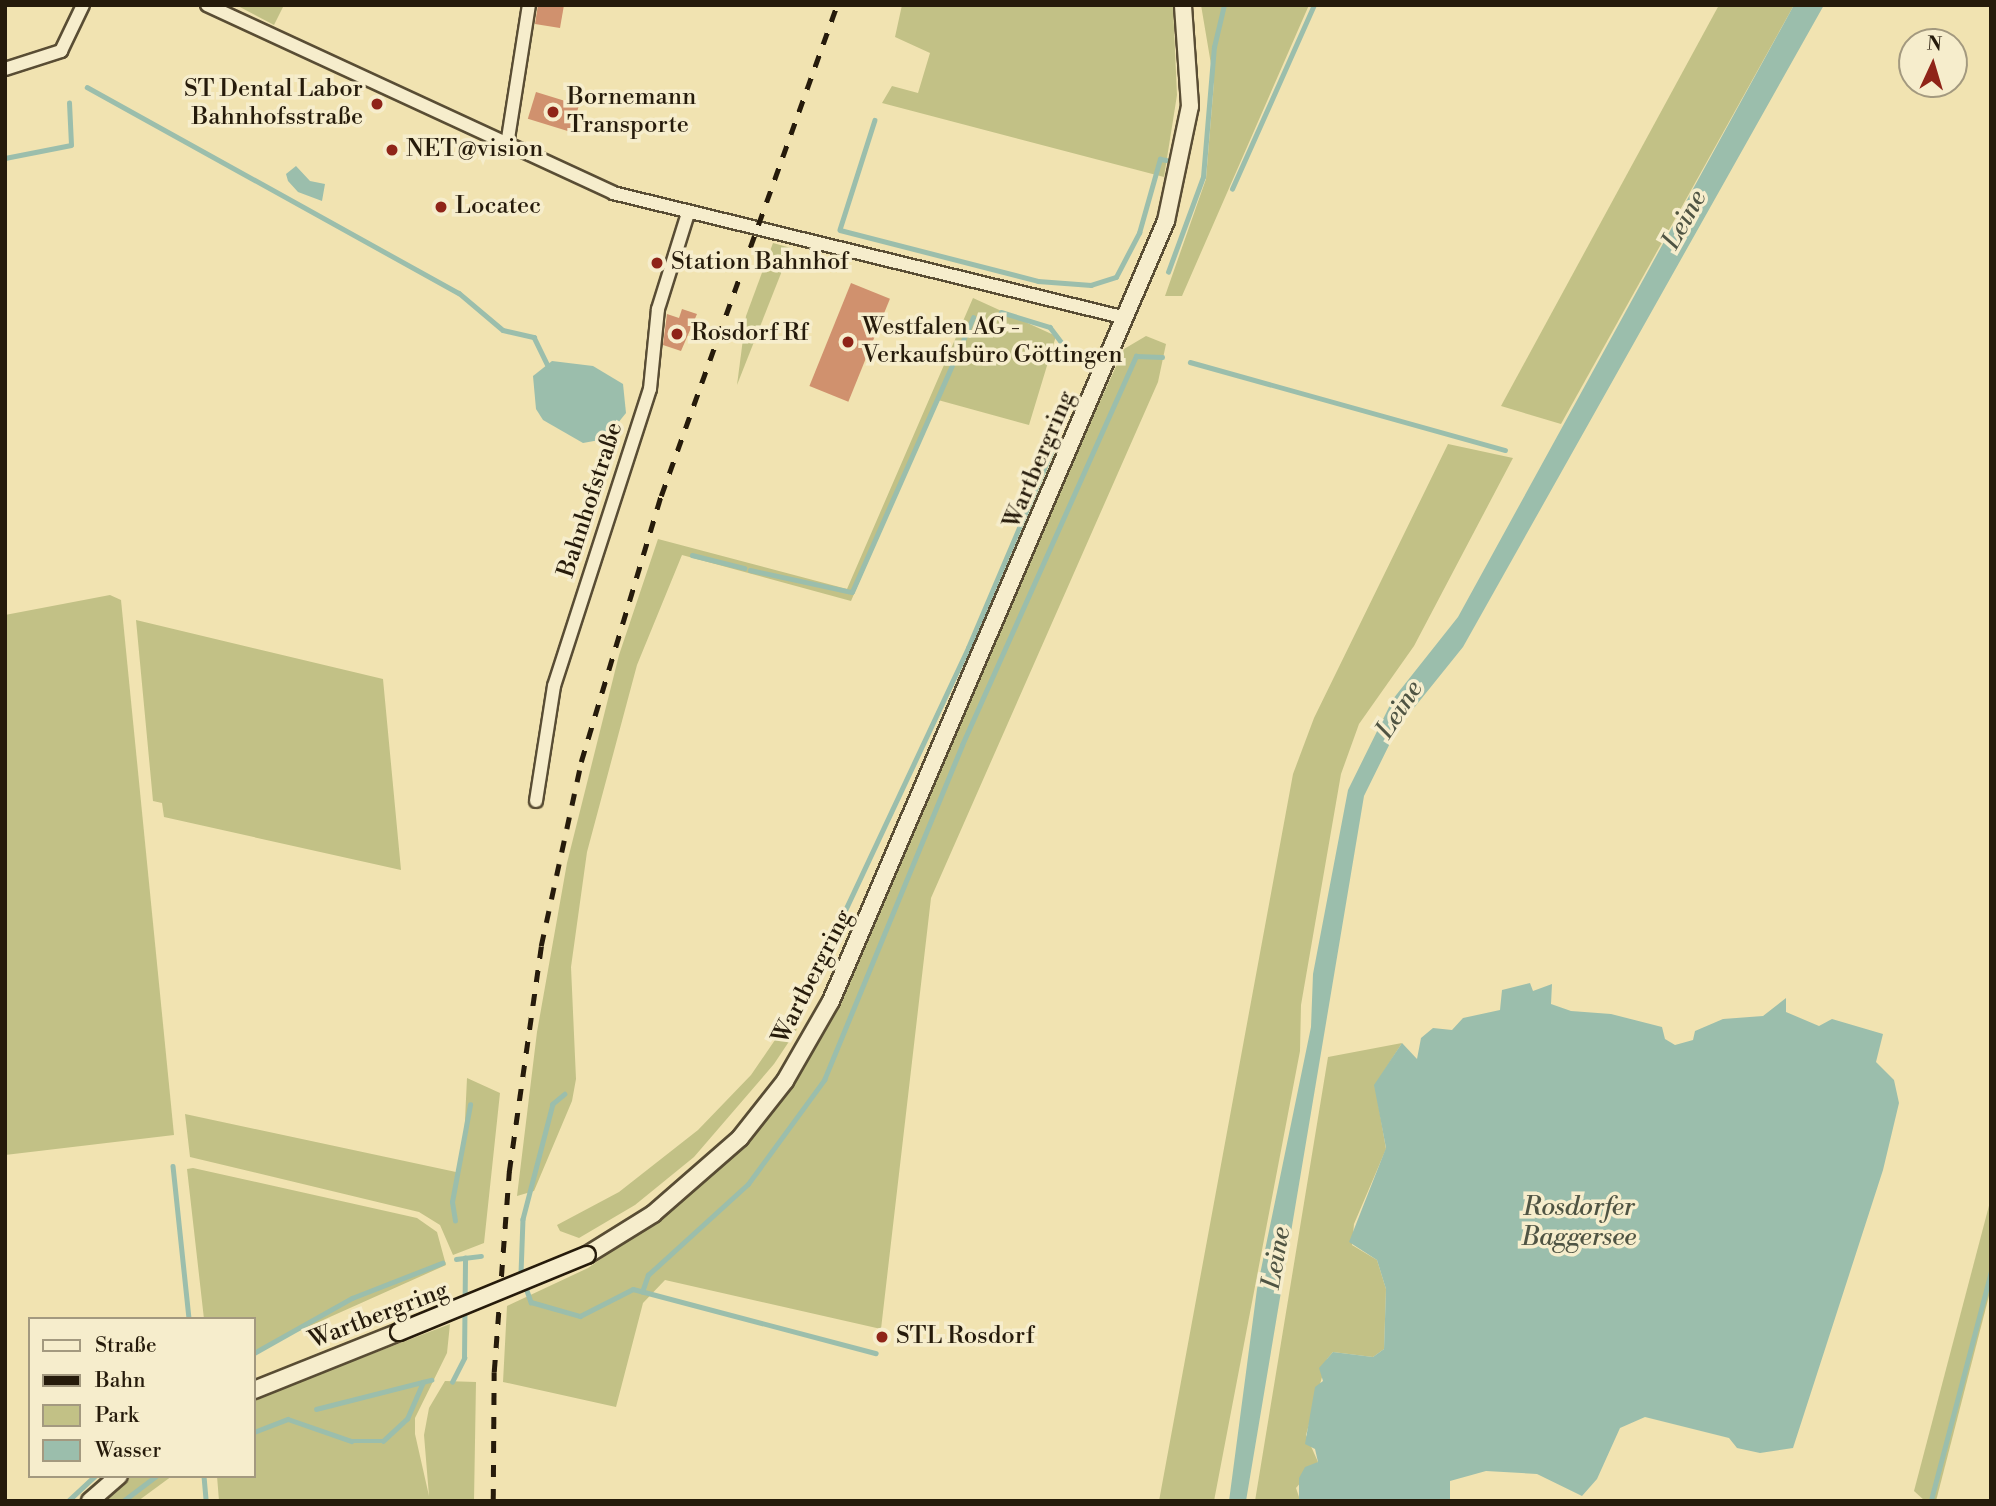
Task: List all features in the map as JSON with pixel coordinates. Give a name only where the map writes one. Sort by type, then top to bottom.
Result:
[{"type":"main road","name":"Wartbergring","points":[[256,1389],[587,1255],[653,1214],[715,1163],[764,1109],[807,1044],[873,909],[1166,221],[1183,157],[1191,80],[1184,5]]},
{"type":"main road","points":[[90,1501],[117,1478]]},
{"type":"street","points":[[5,69],[61,51],[83,5]]},
{"type":"street","points":[[507,145],[529,5]]},
{"type":"street","points":[[212,6],[602,189],[688,213],[1126,318]]},
{"type":"street","name":"Bahnhofstraße","points":[[536,801],[554,685],[650,389],[658,309],[688,213]]},
{"type":"green space","points":[[236,5],[284,5],[274,25]]},
{"type":"green space","points":[[902,5],[1173,5],[1177,95],[1164,177],[882,103],[892,86],[918,93],[930,53],[895,37]]},
{"type":"green space","points":[[1201,5],[1309,5],[1182,296],[1165,296],[1206,179],[1214,82]]},
{"type":"green space","points":[[1719,5],[1794,5],[1561,424],[1501,406]]},
{"type":"green space","points":[[773,243],[791,248],[737,385],[746,316]]},
{"type":"green space","points":[[973,298],[1056,336],[1029,425],[938,400],[851,601],[682,555],[637,665],[587,852],[571,967],[576,1079],[572,1101],[534,1191],[517,1196],[537,1032],[567,863],[619,655],[658,539],[847,589]]},
{"type":"green space","points":[[1146,336],[1166,344],[1158,382],[931,898],[881,1329],[665,1280],[643,1303],[616,1407],[503,1382],[507,1306],[588,1268],[667,1213],[711,1175],[780,1099],[1124,349]]},
{"type":"green space","points":[[1448,444],[1513,458],[1414,646],[1359,724],[1341,774],[1301,1005],[1300,1051],[1214,1501],[1159,1501],[1293,774],[1314,718]]},
{"type":"green space","points":[[110,595],[121,600],[174,1135],[5,1155],[5,615]]},
{"type":"green space","points":[[136,620],[383,679],[401,870],[164,817],[162,803],[153,801]]},
{"type":"green space","points":[[816,980],[796,1031],[774,1064],[694,1157],[635,1205],[579,1238],[560,1231],[557,1225],[619,1192],[698,1130],[751,1075]]},
{"type":"green space","points":[[1402,1043],[1375,1085],[1386,1149],[1354,1224],[1352,1245],[1377,1260],[1386,1289],[1384,1349],[1373,1357],[1333,1352],[1327,1359],[1306,1435],[1318,1462],[1296,1488],[1300,1500],[1255,1501],[1328,1057]]},
{"type":"green space","points":[[467,1078],[500,1093],[484,1243],[453,1255],[440,1225],[419,1212],[190,1157],[185,1114],[456,1172],[464,1141]]},
{"type":"green space","points":[[193,1168],[417,1218],[437,1232],[446,1265],[256,1350],[256,1317],[204,1317],[187,1169]]},
{"type":"green space","points":[[1991,1198],[1991,1288],[1936,1501],[1925,1501],[1914,1491]]},
{"type":"green space","points":[[450,1324],[447,1353],[415,1418],[415,1434],[429,1496],[424,1435],[429,1408],[445,1381],[476,1382],[474,1501],[219,1501],[217,1478],[256,1478],[256,1398]]},
{"type":"green space","points":[[129,1478],[169,1478],[138,1501],[102,1501]]},
{"type":"water","name":"Leine","points":[[1794,5],[1824,5],[1463,647],[1397,729],[1364,796],[1246,1501],[1229,1501],[1257,1289],[1311,1027],[1313,974],[1348,790],[1393,699],[1458,617]]},
{"type":"water","points":[[296,166],[310,181],[325,184],[322,201],[298,192],[288,181],[286,174]]},
{"type":"water","points":[[552,361],[593,366],[623,384],[626,413],[605,439],[583,443],[543,420],[536,409],[533,376]]},
{"type":"water","name":"Rosdorfer Baggersee","points":[[1530,983],[1533,991],[1552,984],[1551,1004],[1571,1011],[1611,1014],[1662,1027],[1665,1039],[1675,1045],[1693,1040],[1695,1031],[1723,1019],[1763,1016],[1786,998],[1786,1012],[1819,1026],[1832,1019],[1883,1034],[1876,1062],[1894,1080],[1899,1103],[1883,1170],[1793,1448],[1760,1453],[1737,1448],[1729,1438],[1645,1417],[1620,1428],[1597,1479],[1582,1496],[1537,1474],[1486,1471],[1450,1481],[1450,1501],[1299,1501],[1299,1478],[1305,1467],[1318,1462],[1315,1449],[1305,1444],[1315,1387],[1323,1381],[1319,1368],[1333,1352],[1373,1357],[1384,1349],[1386,1289],[1377,1260],[1349,1242],[1386,1148],[1374,1085],[1402,1043],[1417,1059],[1421,1038],[1433,1028],[1452,1030],[1463,1018],[1500,1010],[1502,990]]},
{"type":"building","points":[[538,5],[564,5],[560,28],[535,24]]},
{"type":"building","name":"Bornemann Transporte","points":[[536,92],[579,105],[571,132],[528,119]]},
{"type":"building","name":"Westfalen AG - Verkaufsbüro Göttingen","points":[[851,283],[890,299],[848,402],[809,386]]},
{"type":"building","name":"Rosdorf Rf","points":[[682,309],[697,314],[681,351],[663,345],[667,314],[679,318]]},
{"type":"waterway","points":[[1168,272],[1203,177],[1214,47],[1224,5]]},
{"type":"waterway","points":[[1232,189],[1314,5]]},
{"type":"waterway","points":[[87,87],[459,293],[503,330],[534,337],[548,366]]},
{"type":"waterway","points":[[5,158],[71,145],[69,103]]},
{"type":"waterway","points":[[875,120],[840,230],[1038,281],[1091,285],[1116,277],[1139,233],[1160,159],[1166,160]]},
{"type":"waterway","points":[[1001,312],[1050,327],[1071,355],[1089,356]]},
{"type":"waterway","points":[[750,570],[852,592],[973,318]]},
{"type":"waterway","points":[[642,1292],[648,1275],[748,1184],[824,1080],[962,745],[1136,356],[1162,357]]},
{"type":"waterway","points":[[1190,362],[1505,450]]},
{"type":"waterway","points":[[804,998],[968,648],[1052,450],[1057,417]]},
{"type":"waterway","points":[[692,555],[744,568]]},
{"type":"waterway","points":[[565,1094],[553,1104],[523,1219],[521,1273],[531,1302],[580,1316],[633,1289],[876,1353]]},
{"type":"waterway","points":[[455,1221],[452,1202],[470,1105]]},
{"type":"waterway","points":[[173,1166],[189,1317]]},
{"type":"waterway","points":[[456,1259],[481,1256]]},
{"type":"waterway","points":[[452,1382],[464,1358],[465,1258]]},
{"type":"waterway","points":[[256,1352],[352,1298],[442,1263]]},
{"type":"waterway","points":[[1931,1500],[1991,1271]]},
{"type":"waterway","points":[[316,1409],[431,1380]]},
{"type":"waterway","points":[[256,1431],[288,1419],[351,1441],[383,1441],[407,1419],[423,1382]]},
{"type":"waterway","points":[[68,1501],[93,1478]]},
{"type":"waterway","points":[[123,1501],[153,1478]]},
{"type":"waterway","points":[[204,1478],[206,1501]]},
{"type":"railway","points":[[493,1501],[494,1372],[509,1172],[541,946],[581,762],[661,496],[837,5]]},
{"type":"place","name":"ST Dental Labor Bahnhofsstraße","points":[[377,104]]},
{"type":"place","name":"Bornemann Transporte","points":[[553,112]]},
{"type":"place","name":"NET@vision","points":[[392,150]]},
{"type":"place","name":"Locatec","points":[[441,207]]},
{"type":"place","name":"Station Bahnhof","points":[[657,263]]},
{"type":"place","name":"Rosdorf Rf","points":[[677,334]]},
{"type":"place","name":"Westfalen AG - Verkaufsbüro Göttingen","points":[[848,342]]},
{"type":"place","name":"STL Rosdorf","points":[[882,1337]]}]
